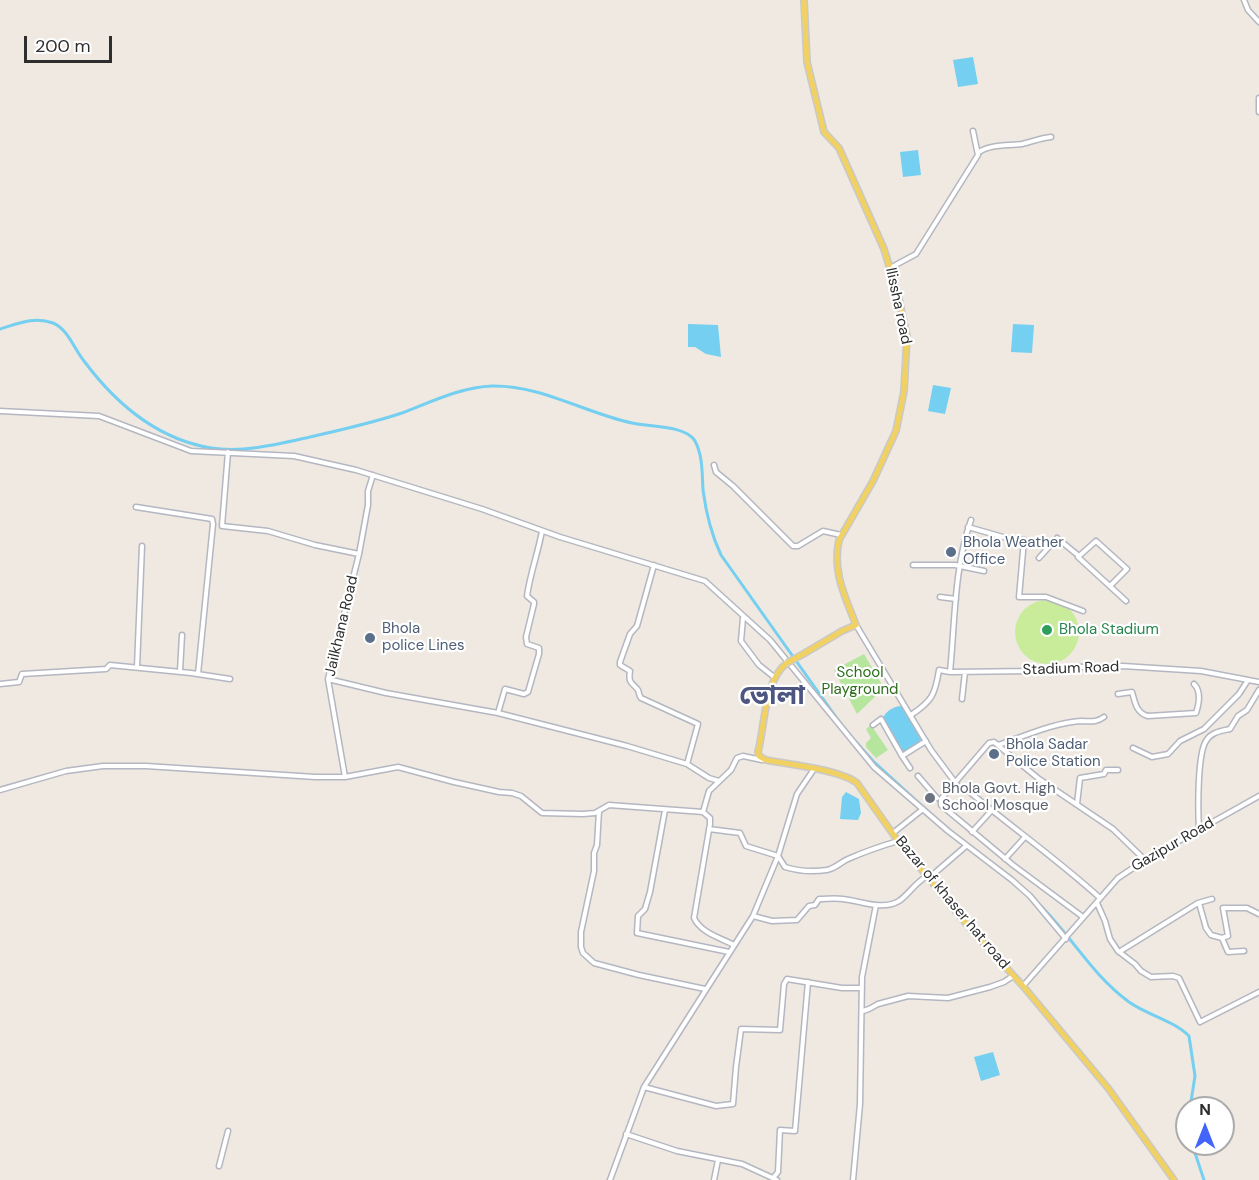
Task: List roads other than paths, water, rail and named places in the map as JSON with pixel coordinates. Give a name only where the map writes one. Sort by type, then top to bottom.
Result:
[{"type":"main road","name":"Ilissha road","points":[[804,0],[807,62],[824,132],[839,148],[884,249],[907,336],[908,351],[896,431],[837,549],[837,575],[844,600],[856,625]]},
{"type":"main road","points":[[766,760],[759,756],[758,752],[774,677],[787,663],[856,625]]},
{"type":"main road","name":"Bazar of khaser hat road","points":[[766,760],[814,769],[853,780],[866,794],[898,841],[1108,1088],[1174,1180]]},
{"type":"street","points":[[1244,0],[1248,10],[1259,22]]},
{"type":"street","points":[[1259,98],[1259,112]]},
{"type":"street","points":[[973,131],[979,152]]},
{"type":"street","points":[[890,268],[916,254],[979,152],[990,147],[1022,144],[1037,138],[1051,137]]},
{"type":"street","points":[[0,411],[99,416],[191,451],[294,456],[373,475],[482,509],[542,531],[705,581],[770,640],[874,767],[966,846],[1000,870],[1030,896],[1066,939]]},
{"type":"street","points":[[228,452],[222,526],[268,531],[359,554]]},
{"type":"street","points":[[714,465],[716,472],[734,486],[793,546],[798,546],[823,531],[842,535]]},
{"type":"street","name":"Jailkhana Road","points":[[345,777],[328,678],[359,554],[368,505],[368,491],[373,475]]},
{"type":"street","points":[[136,507],[212,519],[198,674]]},
{"type":"street","points":[[138,513],[144,508]]},
{"type":"street","points":[[911,716],[927,704],[933,696],[939,670],[950,672],[956,599],[971,520]]},
{"type":"street","points":[[968,527],[1010,539],[1024,540],[1019,597],[1046,597],[1083,611]]},
{"type":"street","points":[[498,713],[505,689],[528,692],[539,654],[539,648],[528,644],[526,637],[534,604],[527,596],[530,574],[536,564],[542,531]]},
{"type":"street","points":[[1039,558],[1057,538],[1126,602]]},
{"type":"street","points":[[1079,556],[1096,541],[1123,564],[1127,569],[1110,586]]},
{"type":"street","points":[[137,667],[142,546]]},
{"type":"street","points":[[654,565],[637,626],[630,634],[620,665],[630,670],[629,677],[632,686],[638,690],[640,698],[698,724],[687,764]]},
{"type":"street","points":[[914,565],[961,566],[984,571]]},
{"type":"street","points":[[940,597],[956,599]]},
{"type":"street","points":[[743,617],[741,641],[759,665],[774,677]]},
{"type":"street","points":[[856,625],[926,741],[961,790],[966,789],[1066,867],[1100,898]]},
{"type":"street","points":[[180,672],[182,635]]},
{"type":"street","points":[[0,684],[19,682],[22,674],[106,669],[110,665],[230,679]]},
{"type":"street","name":"Stadium Road","points":[[950,672],[1033,671],[1123,666],[1201,671],[1259,682]]},
{"type":"street","points":[[962,699],[965,672]]},
{"type":"street","points":[[328,678],[366,689],[498,713],[627,746],[687,764],[719,782]]},
{"type":"street","points":[[1133,748],[1152,757],[1168,754],[1180,741],[1204,729],[1239,694],[1248,680]]},
{"type":"street","points":[[1118,694],[1132,692],[1142,715],[1169,716],[1196,713],[1199,695],[1198,688],[1194,684]]},
{"type":"street","points":[[1200,830],[1200,760],[1206,740],[1217,731],[1230,729],[1238,716],[1248,710],[1259,690]]},
{"type":"street","points":[[997,745],[1059,725],[1082,721],[1097,722],[1104,717]]},
{"type":"street","points":[[873,725],[881,719],[910,768]]},
{"type":"street","points":[[902,756],[926,741]]},
{"type":"street","points":[[1083,917],[1005,859],[940,802],[989,743],[994,742],[1039,779],[1113,829],[1145,860]]},
{"type":"street","points":[[703,812],[709,791],[740,757],[766,760]]},
{"type":"street","points":[[0,790],[66,771],[103,766],[146,766],[315,777],[345,777],[398,767],[454,782],[512,793],[521,796],[542,813],[583,814],[609,805],[703,812],[710,818],[694,918],[697,924],[707,932],[734,945]]},
{"type":"street","points":[[610,1180],[644,1087],[753,916],[778,856],[797,794],[814,769]]},
{"type":"street","points":[[1077,804],[1080,778],[1104,774],[1106,770],[1118,770]]},
{"type":"street","points":[[918,776],[937,798]]},
{"type":"street","name":"Gazipur Road","points":[[1023,986],[1118,878],[1145,860],[1259,795]]},
{"type":"street","points":[[893,833],[923,809]]},
{"type":"street","points":[[599,810],[594,871],[581,932],[582,953],[594,963],[705,989]]},
{"type":"street","points":[[665,810],[650,892],[645,909],[638,916],[638,933],[729,952]]},
{"type":"street","points":[[972,832],[992,810]]},
{"type":"street","points":[[709,829],[740,833],[746,846],[778,856],[785,867],[797,870],[827,870],[868,850],[898,841]]},
{"type":"street","points":[[1005,859],[1025,837]]},
{"type":"street","points":[[753,916],[772,921],[797,920],[809,906],[815,905],[819,899],[832,898],[876,905],[897,902],[916,883],[928,877],[966,846]]},
{"type":"street","points":[[1119,952],[1199,903],[1212,899]]},
{"type":"street","points":[[1097,903],[1110,939],[1119,952],[1151,977],[1179,978],[1200,1022],[1259,992]]},
{"type":"street","points":[[1199,903],[1206,928],[1211,935],[1222,938],[1228,936],[1222,908],[1247,908],[1259,914]]},
{"type":"street","points":[[853,1180],[860,1104],[863,971],[876,905]]},
{"type":"street","points":[[1222,938],[1228,952],[1244,951]]},
{"type":"street","points":[[863,1011],[878,1004],[908,996],[948,998],[990,987],[1013,976]]},
{"type":"street","points":[[644,1087],[716,1106],[733,1104],[741,1029],[780,1030],[787,979],[842,988],[862,988]]},
{"type":"street","points":[[626,1134],[677,1151],[742,1164],[775,1179],[778,1172],[780,1130],[795,1131],[808,982]]},
{"type":"street","points":[[219,1166],[228,1131]]},
{"type":"street","points":[[714,1180],[718,1160]]},
{"type":"water","points":[[973,57],[978,84],[958,87],[953,60]]},
{"type":"water","points":[[918,150],[921,175],[903,177],[900,152]]},
{"type":"water","points":[[688,324],[718,325],[721,357],[706,354],[695,347],[688,347]]},
{"type":"water","points":[[1013,324],[1034,325],[1032,353],[1011,352]]},
{"type":"water","points":[[933,385],[951,388],[945,414],[928,411]]},
{"type":"water","points":[[900,706],[905,708],[923,738],[912,748],[902,752],[883,718],[890,710]]},
{"type":"water","points":[[846,792],[859,799],[861,813],[858,820],[840,819],[842,797]]},
{"type":"water","points":[[993,1052],[1000,1075],[981,1081],[974,1057]]},
{"type":"waterway","points":[[0,329],[39,320],[53,323],[67,334],[96,377],[139,417],[173,437],[211,448],[249,449],[345,429],[402,413],[458,392],[492,386],[528,390],[614,418],[684,432],[695,441],[699,453],[707,515],[721,555],[843,727]]},
{"type":"waterway","points":[[857,743],[873,761],[932,815]]},
{"type":"waterway","points":[[1041,906],[1116,992],[1136,1007],[1183,1030],[1189,1036],[1195,1076],[1192,1096]]},
{"type":"waterway","points":[[1196,1156],[1204,1180]]},
{"type":"place","name":"Bhola Weather Office","points":[[951,552]]},
{"type":"place","name":"Bhola Stadium","points":[[1047,630]]},
{"type":"place","name":"Bhola police Lines","points":[[370,638]]},
{"type":"place","name":"Bhola Sadar Police Station","points":[[994,754]]},
{"type":"place","name":"Bhola Govt. High School Mosque","points":[[930,798]]},
{"type":"district","name":"ভোলা","points":[[772,697]]},
{"type":"park label","name":"School Playground","points":[[860,682]]}]
